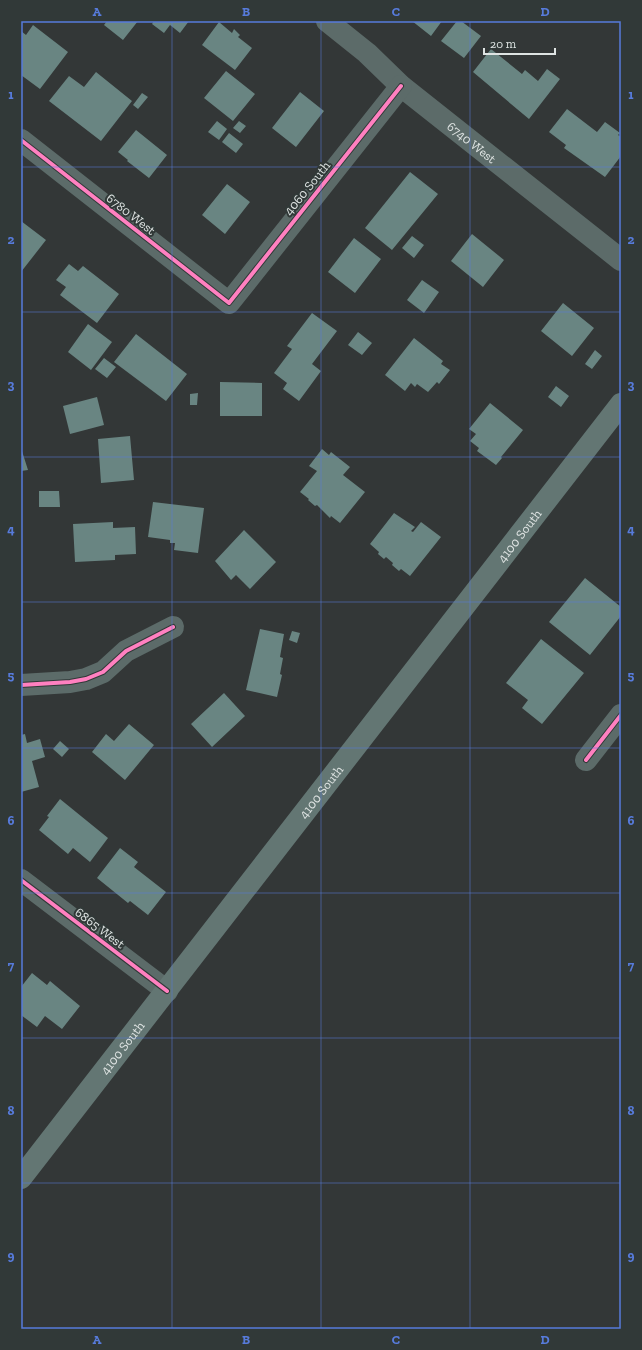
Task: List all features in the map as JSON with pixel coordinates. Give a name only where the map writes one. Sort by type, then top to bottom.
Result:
[{"type":"main road","name":"4100 South","points":[[21,1178],[621,404]]},
{"type":"street","name":"6740 West","points":[[326,21],[367,53],[401,86],[621,260]]},
{"type":"street","name":"4060 South","points":[[229,303],[401,86]]},
{"type":"street","name":"6780 West","points":[[21,140],[229,303]]},
{"type":"street","points":[[21,685],[70,682],[86,679],[103,672],[126,651],[173,627]]},
{"type":"street","points":[[586,760],[621,715]]},
{"type":"street","name":"6865 West","points":[[21,880],[167,991]]},
{"type":"building","points":[[107,21],[138,21],[123,40],[104,25]]},
{"type":"building","points":[[154,21],[189,21],[180,33],[170,25],[164,33],[152,24]]},
{"type":"building","points":[[412,21],[442,21],[431,36]]},
{"type":"building","points":[[457,21],[461,21],[481,36],[464,58],[441,41]]},
{"type":"building","points":[[219,22],[232,33],[234,29],[240,35],[238,37],[252,48],[235,70],[202,45]]},
{"type":"building","points":[[33,25],[68,52],[40,89],[21,75],[21,31],[26,35]]},
{"type":"building","points":[[491,49],[522,74],[525,70],[538,81],[547,69],[560,79],[529,119],[473,72]]},
{"type":"building","points":[[226,71],[255,94],[233,121],[204,98]]},
{"type":"building","points":[[96,72],[132,101],[101,141],[49,101],[69,76],[84,87]]},
{"type":"building","points":[[300,92],[324,111],[296,147],[272,128]]},
{"type":"building","points":[[142,93],[148,97],[138,109],[133,105]]},
{"type":"building","points":[[567,109],[597,132],[605,122],[620,133],[618,135],[621,137],[621,156],[605,177],[564,148],[566,145],[549,132]]},
{"type":"building","points":[[217,121],[227,129],[219,140],[208,132]]},
{"type":"building","points":[[239,121],[246,126],[240,133],[233,128]]},
{"type":"building","points":[[136,130],[167,155],[149,178],[118,152]]},
{"type":"building","points":[[229,133],[243,144],[236,153],[222,142]]},
{"type":"building","points":[[410,172],[438,194],[392,250],[365,228]]},
{"type":"building","points":[[227,184],[250,202],[225,234],[202,215]]},
{"type":"building","points":[[21,221],[46,240],[21,272]]},
{"type":"building","points":[[472,234],[504,260],[483,287],[451,261]]},
{"type":"building","points":[[412,236],[424,245],[414,258],[402,248]]},
{"type":"building","points":[[354,238],[381,259],[355,293],[328,272]]},
{"type":"building","points":[[69,264],[78,271],[83,266],[119,294],[97,323],[60,295],[66,287],[56,280]]},
{"type":"building","points":[[422,280],[439,292],[424,313],[407,300]]},
{"type":"building","points":[[563,303],[594,328],[572,356],[541,331]]},
{"type":"building","points":[[312,313],[337,331],[312,364],[321,371],[299,401],[283,389],[287,383],[274,373],[292,349],[287,346]]},
{"type":"building","points":[[88,324],[112,342],[91,370],[68,352]]},
{"type":"building","points":[[358,332],[372,343],[362,355],[348,345]]},
{"type":"building","points":[[136,334],[187,374],[166,401],[114,362]]},
{"type":"building","points":[[414,338],[443,361],[441,364],[450,370],[439,384],[437,382],[428,392],[417,384],[415,387],[411,383],[405,391],[385,375]]},
{"type":"building","points":[[595,350],[602,356],[592,369],[585,364]]},
{"type":"building","points":[[104,358],[116,367],[107,378],[95,369]]},
{"type":"building","points":[[220,382],[262,383],[262,416],[220,416]]},
{"type":"building","points":[[556,386],[569,396],[561,407],[548,397]]},
{"type":"building","points":[[198,393],[197,405],[190,405],[190,394]]},
{"type":"building","points":[[97,397],[104,425],[70,434],[63,406]]},
{"type":"building","points":[[490,403],[523,430],[496,465],[477,451],[479,448],[470,441],[476,434],[469,429]]},
{"type":"building","points":[[130,436],[134,480],[101,483],[98,439]]},
{"type":"building","points":[[21,448],[28,470],[21,471]]},
{"type":"building","points":[[322,449],[329,455],[331,452],[350,467],[343,475],[365,492],[340,523],[331,516],[330,518],[317,505],[315,506],[300,492],[317,471],[309,466]]},
{"type":"building","points":[[39,491],[59,491],[60,507],[39,507]]},
{"type":"building","points":[[153,502],[204,508],[198,553],[174,550],[175,543],[170,543],[170,540],[148,537]]},
{"type":"building","points":[[394,513],[415,527],[411,531],[413,532],[421,522],[441,537],[410,576],[401,569],[399,571],[386,557],[384,559],[370,544]]},
{"type":"building","points":[[113,522],[113,528],[135,527],[136,554],[115,555],[115,560],[75,562],[73,524]]},
{"type":"building","points":[[244,530],[276,562],[250,589],[236,575],[231,580],[215,561]]},
{"type":"building","points":[[585,578],[621,607],[621,616],[590,655],[549,622]]},
{"type":"building","points":[[260,629],[284,634],[280,657],[283,658],[280,674],[282,675],[277,697],[246,690]]},
{"type":"building","points":[[292,631],[300,633],[297,643],[289,640]]},
{"type":"building","points":[[541,639],[584,673],[542,724],[522,708],[528,700],[506,683]]},
{"type":"building","points":[[224,693],[245,716],[212,747],[191,724]]},
{"type":"building","points":[[129,724],[154,745],[125,780],[92,752],[106,734],[114,741]]},
{"type":"building","points":[[25,734],[27,743],[40,739],[45,757],[32,761],[39,787],[21,792],[21,735]]},
{"type":"building","points":[[60,741],[69,749],[62,757],[53,749]]},
{"type":"building","points":[[60,799],[108,838],[90,862],[73,848],[68,854],[39,830],[49,817],[47,816]]},
{"type":"building","points":[[120,848],[138,862],[134,867],[166,892],[148,915],[130,901],[128,903],[97,878]]},
{"type":"building","points":[[32,973],[47,985],[50,981],[80,1006],[62,1029],[45,1016],[37,1027],[21,1015],[21,987]]},
{"type":"cycle path","points":[[21,140],[229,303],[401,86]]},
{"type":"cycle path","points":[[21,685],[70,682],[86,679],[103,672],[126,651],[173,627]]},
{"type":"cycle path","points":[[586,760],[621,715]]},
{"type":"cycle path","points":[[21,880],[167,991]]}]
